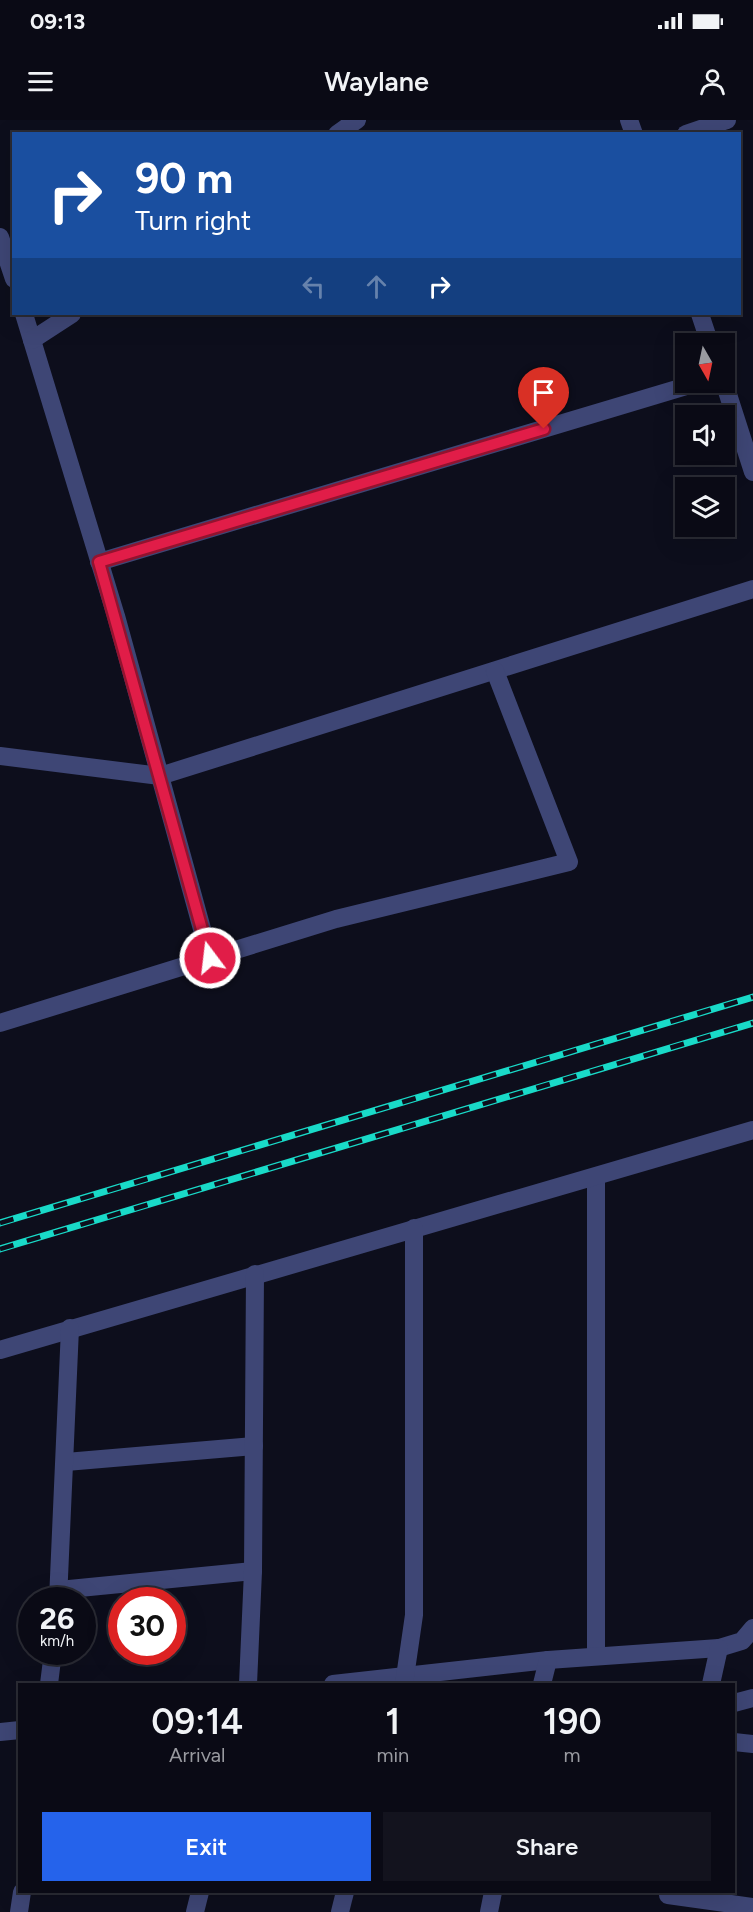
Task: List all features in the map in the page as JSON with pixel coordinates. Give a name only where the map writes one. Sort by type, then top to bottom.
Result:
[{"type":"street","points":[[340,132],[357,120]]},
{"type":"street","points":[[692,132],[727,120]]},
{"type":"street","points":[[0,237],[12,273]]},
{"type":"street","points":[[24,315],[99,562],[210,958]]},
{"type":"street","points":[[33,340],[70,315]]},
{"type":"street","points":[[700,315],[706,333]]},
{"type":"street","points":[[99,562],[675,389]]},
{"type":"street","points":[[728,393],[753,472]]},
{"type":"street","points":[[0,756],[160,776],[753,589]]},
{"type":"street","points":[[0,1023],[336,919],[569,862],[495,671]]},
{"type":"street","points":[[0,1350],[753,1130]]},
{"type":"street","points":[[596,1177],[596,1656]]},
{"type":"street","points":[[405,1680],[414,1615],[414,1228]]},
{"type":"street","points":[[248,1683],[253,1571],[255,1274]]},
{"type":"street","points":[[58,1587],[66,1462],[70,1328]]},
{"type":"street","points":[[66,1462],[255,1446]]},
{"type":"street","points":[[96,1590],[253,1571]]},
{"type":"street","points":[[351,1683],[405,1680],[548,1660],[719,1648],[742,1641],[753,1628]]},
{"type":"street","points":[[711,1683],[719,1648]]},
{"type":"street","points":[[542,1683],[548,1660]]},
{"type":"street","points":[[49,1683],[51,1665]]},
{"type":"street","points":[[735,1703],[753,1698]]},
{"type":"street","points":[[0,1732],[18,1730]]},
{"type":"street","points":[[735,1742],[753,1744]]},
{"type":"street","points":[[19,1912],[22,1893]]},
{"type":"street","points":[[195,1912],[200,1893]]},
{"type":"street","points":[[340,1912],[345,1893]]},
{"type":"street","points":[[489,1912],[494,1893]]},
{"type":"street","points":[[667,1899],[753,1907]]},
{"type":"railway","points":[[0,1223],[753,997]]},
{"type":"railway","points":[[0,1249],[753,1023]]},
{"type":"route","points":[[210,958],[99,562],[544,429]]}]
